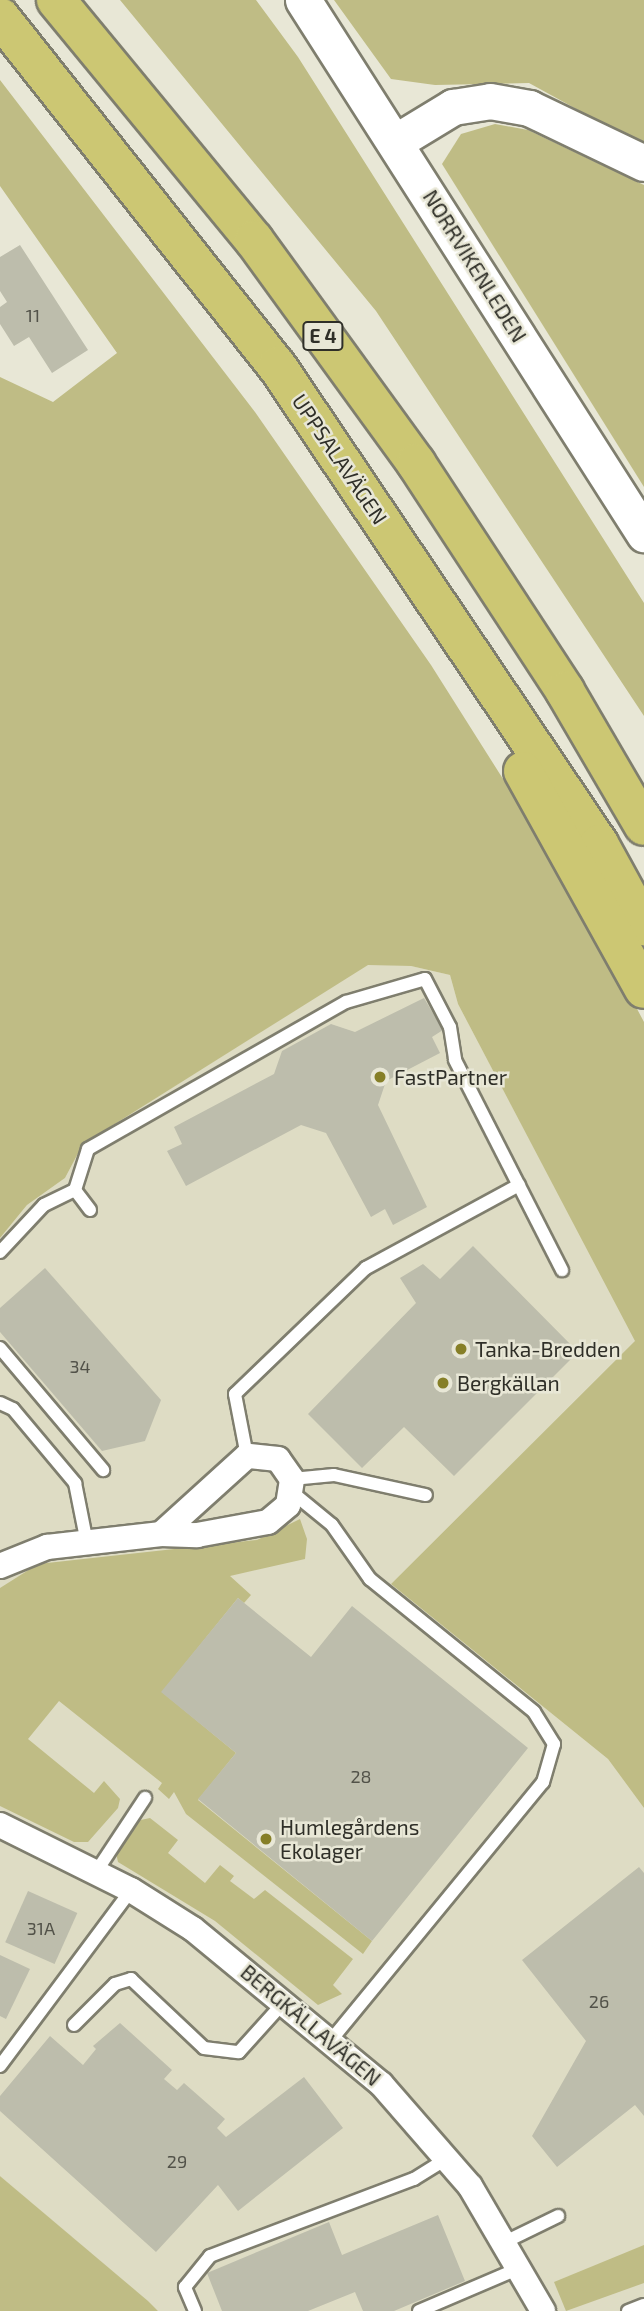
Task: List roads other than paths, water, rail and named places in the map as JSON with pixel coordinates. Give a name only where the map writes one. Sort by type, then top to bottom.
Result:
[{"type":"highway","name":"E 4","points":[[56,0],[254,240],[416,463],[565,691],[644,826]]},
{"type":"highway","name":"UPPSALAVÄGEN","points":[[0,17],[277,366],[599,844],[644,926]]},
{"type":"highway","points":[[395,540],[644,989]]},
{"type":"highway","points":[[565,691],[644,803]]},
{"type":"main road","name":"NORRVIKENLEDEN","points":[[303,0],[397,141],[644,534]]},
{"type":"main road","points":[[397,141],[453,107],[490,101],[529,108],[644,163]]},
{"type":"street","points":[[0,1566],[47,1547],[161,1534],[197,1535],[268,1522],[292,1486],[278,1459],[247,1456],[161,1534]]},
{"type":"street","name":"BERGKÄLLAVÄGEN","points":[[2,1830],[131,1890],[193,1929],[331,2040],[406,2108],[449,2158],[507,2241],[543,2311]]},
{"type":"lane","points":[[0,1252],[44,1205],[75,1190],[88,1149],[346,1002],[416,978],[425,979],[450,1027],[455,1060],[562,1270]]},
{"type":"lane","points":[[247,1456],[236,1394],[366,1268],[519,1185]]},
{"type":"lane","points":[[75,1190],[90,1210]]},
{"type":"lane","points":[[0,1348],[103,1470]]},
{"type":"lane","points":[[0,1403],[13,1409],[75,1483],[87,1543]]},
{"type":"lane","points":[[292,1486],[334,1475],[426,1495]]},
{"type":"lane","points":[[292,1486],[332,1525],[370,1579],[534,1712],[554,1744],[543,1782],[331,2040]]},
{"type":"lane","points":[[96,1872],[145,1798]]},
{"type":"lane","points":[[0,2066],[131,1890]]},
{"type":"lane","points":[[74,2025],[115,1984],[131,1979],[204,2048],[239,2052],[285,2001]]},
{"type":"lane","points":[[195,2311],[185,2287],[210,2256],[414,2179],[449,2158]]},
{"type":"lane","points":[[507,2241],[558,2216]]},
{"type":"lane","points":[[419,2311],[522,2267]]},
{"type":"lane","points":[[628,2311],[644,2305]]},
{"type":"place","name":"FastPartner","points":[[380,1077]]},
{"type":"place","name":"Tanka-Bredden","points":[[461,1349]]},
{"type":"place","name":"Bergkällan","points":[[443,1383]]},
{"type":"place","name":"Humlegårdens Ekolager","points":[[266,1839]]}]
